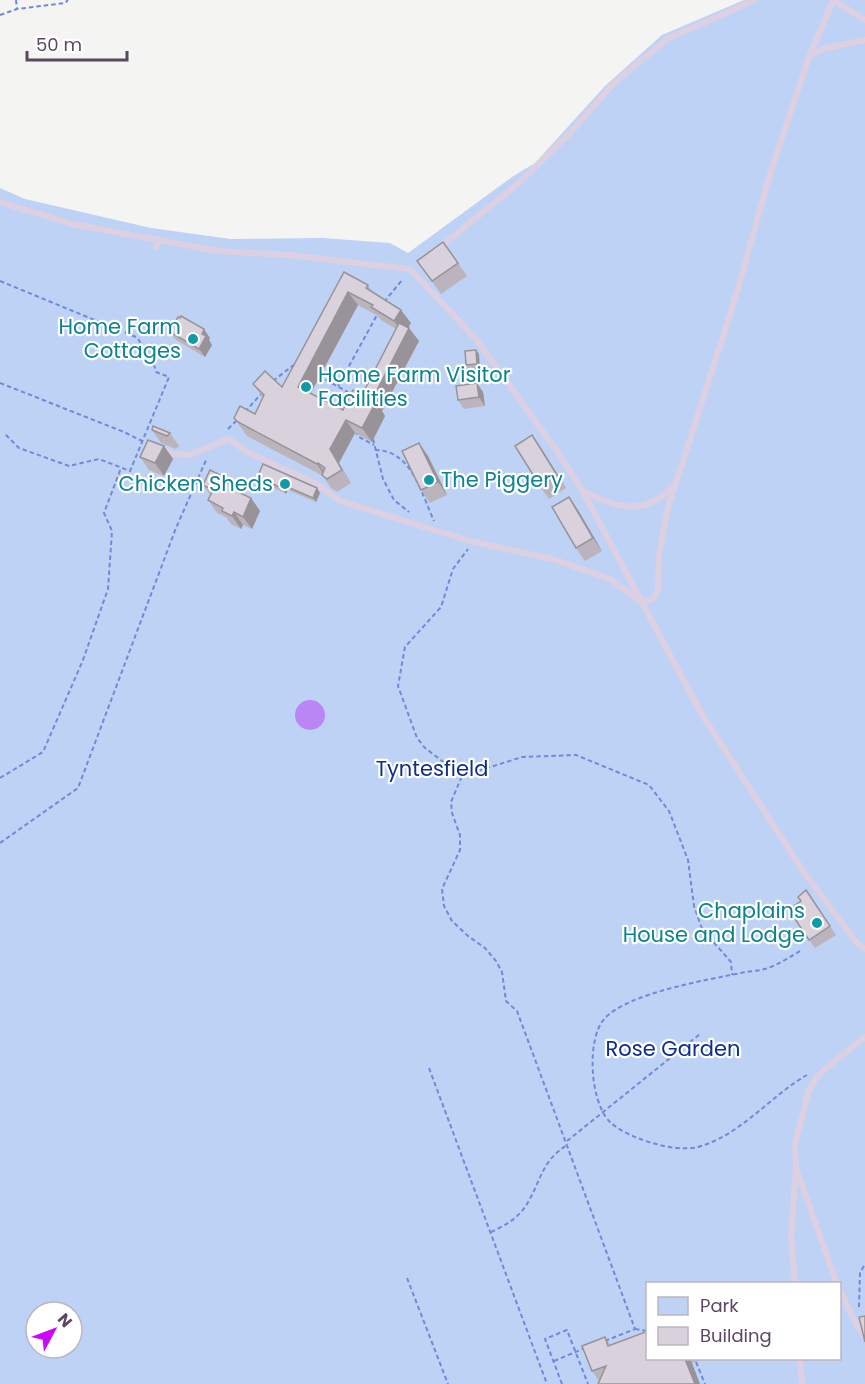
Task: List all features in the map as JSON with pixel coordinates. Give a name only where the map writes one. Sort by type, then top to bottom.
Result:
[{"type":"lane","points":[[436,250],[520,183],[572,132],[613,84],[667,39],[755,0]]},
{"type":"lane","points":[[643,603],[652,598],[658,590],[659,555],[668,507],[732,309],[771,171],[809,57],[833,0],[865,20]]},
{"type":"lane","points":[[809,57],[822,49],[865,40]]},
{"type":"lane","points":[[0,202],[72,224],[157,244],[288,255],[410,269],[476,339],[546,435],[582,490],[701,713],[803,871],[856,943],[865,949]]},
{"type":"lane","points":[[410,269],[419,263]]},
{"type":"lane","points":[[153,446],[175,454],[189,454],[229,439],[247,452],[317,484],[340,501],[470,541],[567,564],[610,579],[643,603]]},
{"type":"lane","points":[[582,490],[606,503],[627,507],[658,500],[675,484]]},
{"type":"lane","points":[[795,1282],[791,1235],[796,1168],[795,1144],[809,1090],[825,1069],[865,1037]]},
{"type":"lane","points":[[796,1168],[836,1282]]},
{"type":"lane","points":[[841,1292],[865,1337]]},
{"type":"lane","points":[[800,1360],[802,1384]]},
{"type":"path","points":[[16,0],[17,9]]},
{"type":"path","points":[[0,15],[17,9],[65,3],[68,0]]},
{"type":"path","points":[[383,304],[410,269]]},
{"type":"path","points":[[0,281],[139,339],[146,356],[154,364],[156,372],[169,378],[130,471],[99,459],[69,466],[19,448],[4,433]]},
{"type":"path","points":[[338,386],[377,314]]},
{"type":"path","points":[[268,385],[295,364],[302,368]]},
{"type":"path","points":[[317,375],[360,399]]},
{"type":"path","points":[[0,383],[142,441]]},
{"type":"path","points":[[226,432],[262,392]]},
{"type":"path","points":[[354,429],[359,437],[374,445]]},
{"type":"path","points":[[373,439],[383,479],[394,500],[409,512]]},
{"type":"path","points":[[0,843],[78,788],[176,528],[215,445]]},
{"type":"path","points":[[375,450],[385,450],[402,458],[410,468],[439,532]]},
{"type":"path","points":[[0,778],[43,752],[83,660],[108,589],[112,531],[104,513],[120,468]]},
{"type":"path","points":[[462,776],[425,748],[417,738],[398,686],[405,647],[441,607],[453,569],[469,547],[470,541]]},
{"type":"path","points":[[635,1329],[517,1011],[506,1001],[502,972],[485,948],[452,921],[444,906],[442,889],[460,850],[460,835],[452,813],[451,802],[462,776],[522,758],[576,755],[650,785],[669,811],[688,860],[694,906],[702,929],[731,962],[732,975]]},
{"type":"path","points":[[800,951],[768,968],[650,994],[626,1003],[599,1025],[594,1039],[592,1057],[598,1097],[608,1120],[644,1140],[664,1147],[696,1148],[729,1134],[808,1074]]},
{"type":"path","points":[[491,1232],[517,1216],[528,1202],[545,1166],[559,1150],[700,1034]]},
{"type":"path","points":[[429,1068],[547,1384]]},
{"type":"path","points":[[859,1310],[860,1273],[865,1264]]},
{"type":"path","points":[[407,1278],[448,1384]]},
{"type":"path","points":[[604,1341],[635,1329],[646,1331]]},
{"type":"path","points":[[562,1384],[545,1339],[567,1330],[588,1384]]},
{"type":"path","points":[[554,1361],[593,1345]]},
{"type":"path","points":[[696,1362],[705,1384]]},
{"type":"green space","name":"Tyntesfield","points":[[744,0],[865,0],[865,1384],[0,1384],[0,188],[25,199],[151,228],[231,239],[323,238],[390,243],[408,253],[512,177],[535,163],[605,86],[662,35]]},
{"type":"shaded area","points":[[310,700],[321,704],[325,715],[321,726],[310,730],[299,726],[295,715],[299,704]]},
{"type":"building","points":[[443,242],[458,263],[432,281],[417,261]]},
{"type":"building","points":[[344,272],[368,285],[366,288],[401,310],[394,321],[371,307],[373,305],[348,292],[298,387],[343,410],[353,390],[362,395],[399,323],[409,328],[372,400],[376,402],[362,428],[346,420],[330,449],[342,470],[327,479],[322,475],[325,468],[318,463],[234,418],[240,406],[255,414],[264,395],[253,384],[265,371],[282,387]]},
{"type":"building","points":[[181,316],[204,329],[202,334],[206,336],[199,349],[170,332],[178,317]]},
{"type":"building","points":[[476,350],[477,364],[466,365],[465,351]]},
{"type":"building","points":[[477,383],[479,397],[458,400],[456,386]]},
{"type":"building","points":[[153,426],[170,433],[167,436],[152,430]]},
{"type":"building","points":[[532,435],[557,475],[540,486],[515,446]]},
{"type":"building","points":[[148,440],[164,446],[155,463],[140,457]]},
{"type":"building","points":[[419,443],[438,482],[421,490],[402,451]]},
{"type":"building","name":"Chicken Sheds","points":[[263,464],[317,488],[313,498],[285,486],[283,489],[258,476]]},
{"type":"building","points":[[210,470],[224,477],[222,480],[238,488],[236,491],[251,498],[243,517],[234,512],[232,516],[208,500],[213,490],[203,485]]},
{"type":"building","points":[[569,497],[593,538],[576,548],[552,507]]},
{"type":"building","name":"Chaplains House and Lodge","points":[[806,890],[830,926],[809,940],[795,919],[801,915],[794,906],[801,901],[798,897]]},
{"type":"building","points":[[865,1316],[865,1342],[859,1317]]},
{"type":"building","points":[[646,1332],[646,1360],[685,1360],[695,1384],[598,1384],[606,1366],[592,1371],[582,1346],[605,1337],[608,1346]]},
{"type":"place","name":"Home Farm Cottages","points":[[193,339]]},
{"type":"place","name":"Home Farm Visitor Facilities","points":[[306,387]]},
{"type":"place","name":"The Piggery","points":[[429,480]]},
{"type":"place","name":"Chicken Sheds","points":[[285,484]]},
{"type":"place","name":"Chaplains House and Lodge","points":[[817,923]]},
{"type":"park label","name":"Rose Garden","points":[[673,1049]]}]
